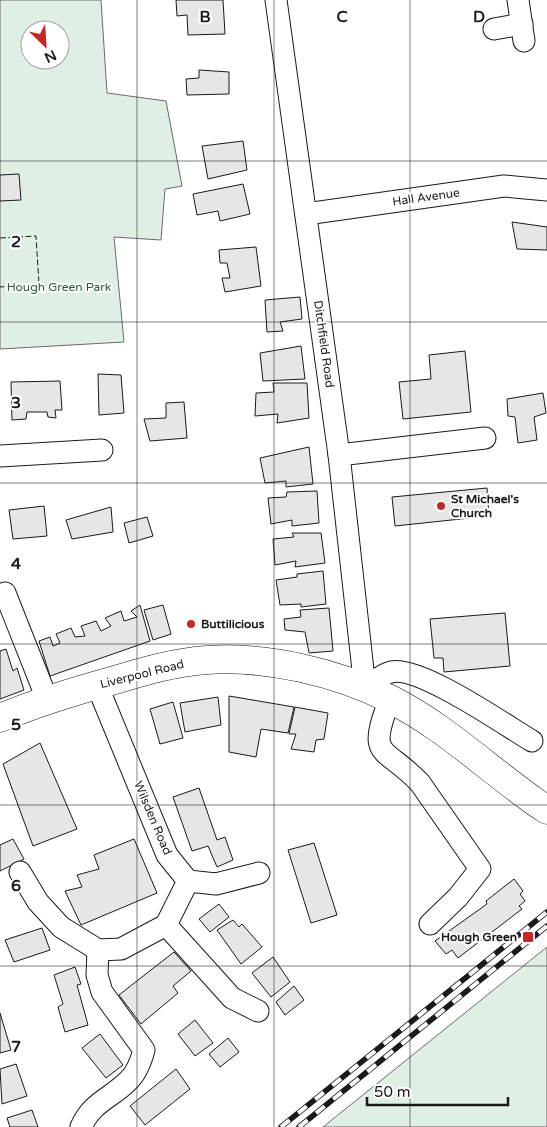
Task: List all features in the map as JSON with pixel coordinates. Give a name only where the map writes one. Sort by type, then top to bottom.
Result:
[{"type":"main road","name":"Liverpool Road","points":[[0,718],[47,699],[182,662],[224,660],[280,665],[323,674],[365,688],[390,699],[448,735],[524,795],[547,810]]},
{"type":"street","name":"Ditchfield Road","points":[[276,0],[339,455],[365,688]]},
{"type":"street","points":[[494,29],[523,33],[518,0]]},
{"type":"street","name":"Hall Avenue","points":[[306,214],[504,186],[547,190]]},
{"type":"street","points":[[339,455],[485,438]]},
{"type":"street","points":[[0,456],[102,450]]},
{"type":"street","points":[[6,593],[47,699]]},
{"type":"street","points":[[365,688],[390,672],[407,672],[467,702],[532,741]]},
{"type":"street","name":"Wilsden Road","points":[[97,685],[168,855],[188,881]]},
{"type":"street","points":[[390,699],[379,728],[379,743],[385,754],[408,770],[420,783],[480,869],[458,897],[430,924]]},
{"type":"street","points":[[20,872],[38,902],[62,927],[98,950],[121,949],[166,926],[188,881],[216,884],[259,873]]},
{"type":"street","points":[[166,926],[232,998],[258,1010]]},
{"type":"street","points":[[81,1127],[92,1108],[129,1081],[139,1066],[144,1050],[102,992],[98,975],[98,950]]},
{"type":"green space","name":"Hough Green Park","points":[[0,0],[101,0],[107,93],[166,101],[182,186],[165,189],[161,240],[114,237],[124,342],[0,349]]},
{"type":"green space","points":[[547,947],[547,1127],[323,1127]]},
{"type":"building","points":[[176,0],[223,0],[225,34],[188,35],[187,15],[177,16]]},
{"type":"building","points":[[199,70],[229,72],[229,94],[187,95],[186,79],[199,78]]},
{"type":"building","points":[[243,141],[247,170],[208,179],[202,146]]},
{"type":"building","points":[[19,174],[21,200],[0,201],[0,175]]},
{"type":"building","points":[[243,184],[250,214],[220,221],[218,211],[197,215],[193,194]]},
{"type":"building","points":[[512,222],[547,227],[547,250],[517,249]]},
{"type":"building","points":[[256,247],[261,286],[225,292],[222,278],[230,278],[227,263],[220,263],[219,250]]},
{"type":"building","points":[[300,297],[302,319],[280,322],[283,331],[267,332],[265,300]]},
{"type":"building","points":[[301,346],[305,379],[263,381],[260,353]]},
{"type":"building","points":[[465,351],[471,412],[403,419],[399,382],[431,379],[429,355]]},
{"type":"building","points":[[98,374],[121,375],[124,413],[99,415]]},
{"type":"building","points":[[60,381],[62,410],[55,410],[56,418],[48,417],[47,412],[27,412],[26,419],[12,420],[11,382]]},
{"type":"building","points":[[273,383],[307,383],[309,418],[277,423],[278,414],[255,416],[256,393],[274,392]]},
{"type":"building","points":[[543,393],[546,413],[534,417],[537,440],[518,443],[515,417],[508,416],[507,399]]},
{"type":"building","points":[[184,402],[187,438],[150,441],[144,419],[166,418],[166,403]]},
{"type":"building","points":[[309,447],[313,484],[286,487],[286,481],[265,483],[260,458]]},
{"type":"building","name":"St Michael's Church","points":[[487,488],[489,516],[395,526],[392,497]]},
{"type":"building","points":[[317,491],[319,523],[292,526],[292,520],[271,524],[268,498],[286,497],[287,492]]},
{"type":"building","points":[[44,506],[47,536],[13,539],[9,510]]},
{"type":"building","points":[[111,507],[113,532],[72,539],[66,520]]},
{"type":"building","points":[[147,517],[153,536],[129,543],[124,523]]},
{"type":"building","points":[[292,533],[321,533],[325,563],[295,567],[296,561],[275,565],[273,539],[294,537]]},
{"type":"building","points":[[323,571],[326,604],[301,607],[301,604],[280,605],[276,580],[297,577],[297,574]]},
{"type":"building","points":[[140,605],[150,641],[50,676],[39,641],[50,637],[53,646],[60,643],[56,634],[71,628],[75,637],[85,636],[81,626],[96,621],[101,631],[111,626],[105,618],[121,611],[124,621],[137,617],[131,611]]},
{"type":"building","points":[[163,605],[171,634],[153,640],[144,610]]},
{"type":"building","points":[[329,608],[333,651],[309,653],[305,632],[285,630],[284,619],[301,617],[300,610]]},
{"type":"building","points":[[505,613],[510,666],[444,672],[443,658],[434,658],[430,619]]},
{"type":"building","points":[[6,649],[13,671],[17,668],[24,690],[0,699],[0,651]]},
{"type":"building","points":[[229,696],[294,707],[288,733],[261,729],[256,757],[229,752]]},
{"type":"building","points":[[218,697],[221,725],[185,732],[180,703]]},
{"type":"building","points":[[173,702],[183,738],[160,744],[150,709]]},
{"type":"building","points":[[295,707],[328,713],[324,739],[316,740],[314,752],[291,749],[296,734],[289,734]]},
{"type":"building","points":[[40,743],[77,829],[33,846],[3,764]]},
{"type":"building","points":[[199,788],[217,840],[225,837],[233,860],[217,867],[208,846],[192,851],[173,797]]},
{"type":"building","points":[[13,839],[24,859],[0,871],[0,845]]},
{"type":"building","points":[[134,839],[157,893],[81,925],[65,891],[82,887],[77,875],[99,869],[94,855]]},
{"type":"building","points":[[314,843],[337,915],[311,923],[288,850]]},
{"type":"building","points":[[514,879],[523,891],[520,894],[525,901],[519,906],[522,909],[458,958],[452,950],[446,954],[435,941],[487,904],[486,901]]},
{"type":"building","points":[[219,904],[229,917],[210,932],[199,919]]},
{"type":"building","points":[[233,920],[239,927],[242,924],[262,947],[241,964],[217,930]]},
{"type":"building","points":[[42,928],[50,950],[14,962],[5,940]]},
{"type":"building","points":[[174,952],[191,971],[173,986],[178,993],[141,1024],[119,995]]},
{"type":"building","points":[[273,957],[290,982],[271,997],[252,973]]},
{"type":"building","points":[[75,967],[81,984],[77,985],[88,1025],[65,1032],[58,1007],[63,1004],[54,975]]},
{"type":"building","points":[[294,986],[304,1000],[285,1015],[276,1002]]},
{"type":"building","points":[[0,1013],[11,1050],[0,1053]]},
{"type":"building","points":[[195,1020],[213,1043],[195,1056],[178,1034]]},
{"type":"building","points":[[100,1034],[123,1065],[106,1078],[82,1048]]},
{"type":"building","points":[[228,1038],[239,1052],[220,1067],[209,1054]]},
{"type":"building","points":[[16,1064],[27,1096],[2,1104],[0,1069]]},
{"type":"building","points":[[176,1069],[190,1089],[145,1125],[130,1106]]},
{"type":"building","points":[[32,1110],[38,1127],[10,1127],[7,1118]]},
{"type":"railway","points":[[281,1127],[547,912]]},
{"type":"railway","points":[[299,1127],[547,926]]},
{"type":"fence","points":[[0,238],[36,236],[39,284],[0,287]]},
{"type":"place","name":"St Michael's Church","points":[[441,506]]},
{"type":"place","name":"Buttilicious","points":[[191,624]]},
{"type":"place","name":"Hough Green","points":[[528,937]]}]
